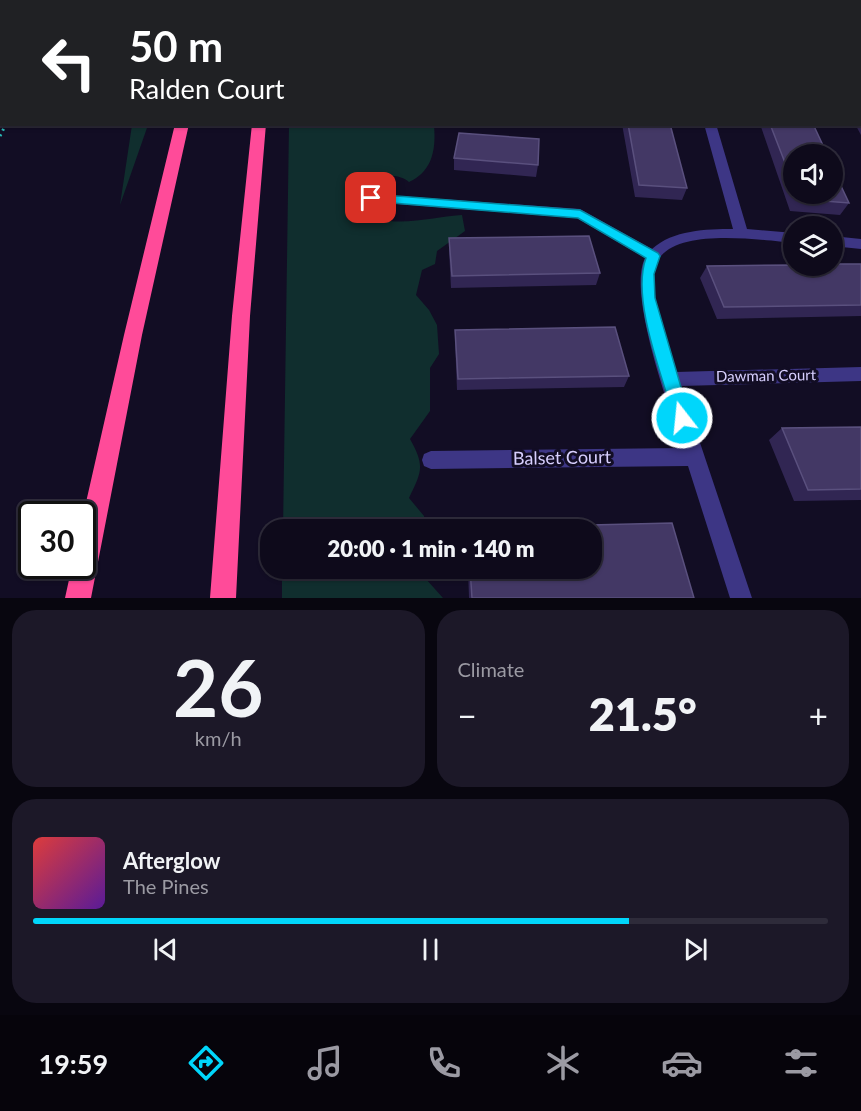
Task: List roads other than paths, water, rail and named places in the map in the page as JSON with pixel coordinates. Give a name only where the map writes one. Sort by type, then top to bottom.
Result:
[{"type":"highway","points":[[78,598],[133,335],[182,126]]},
{"type":"highway","points":[[223,598],[241,316],[259,126]]},
{"type":"street","points":[[711,126],[741,233]]},
{"type":"street","points":[[371,198],[580,214],[653,256]]},
{"type":"street","points":[[741,598],[670,379],[648,298],[647,274],[653,256],[670,244],[688,237],[741,233],[783,237]]},
{"type":"street","points":[[843,242],[861,244]]},
{"type":"street","name":"Dawman Court","points":[[670,379],[861,374]]},
{"type":"street","name":"Balset Court","points":[[431,460],[694,457]]}]
